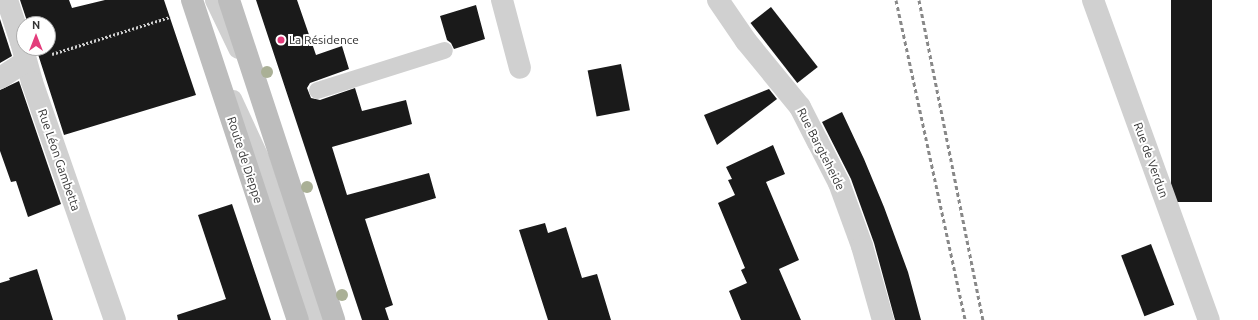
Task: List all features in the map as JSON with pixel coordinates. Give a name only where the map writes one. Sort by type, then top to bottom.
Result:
[{"type":"main road","name":"Route de Dieppe","points":[[192,0],[298,320]]},
{"type":"main road","points":[[229,0],[334,320]]},
{"type":"street","name":"Rue Léon Gambetta","points":[[7,0],[21,42],[25,62],[115,320]]},
{"type":"street","points":[[502,0],[520,68]]},
{"type":"street","name":"Rue Bargteheide","points":[[718,0],[746,41],[800,107],[839,183],[862,246],[883,320]]},
{"type":"street","name":"Rue de Verdun","points":[[1093,0],[1209,320]]},
{"type":"street","points":[[0,78],[25,62]]},
{"type":"lane","points":[[213,0],[264,106]]},
{"type":"lane","points":[[203,32],[261,159],[315,320]]},
{"type":"lane","points":[[317,90],[444,50]]},
{"type":"path","points":[[56,53],[173,16]]},
{"type":"building","points":[[20,0],[69,0],[72,8],[105,0],[164,0],[196,95],[64,135],[39,56],[56,56],[56,16],[25,16]]},
{"type":"building","points":[[256,0],[297,0],[316,55],[342,46],[349,69],[310,83],[307,88],[311,98],[320,100],[355,88],[362,111],[406,100],[412,124],[332,147],[347,195],[429,173],[436,198],[365,219],[393,305],[385,308],[389,320],[362,320]]},
{"type":"building","points":[[1171,0],[1212,0],[1212,202],[1171,202]]},
{"type":"building","points":[[476,5],[485,39],[454,49],[451,43],[447,40],[440,16]]},
{"type":"building","points":[[771,7],[818,67],[797,83],[751,23]]},
{"type":"building","points":[[0,19],[12,56],[0,63]]},
{"type":"building","points":[[621,64],[630,110],[597,117],[588,70]]},
{"type":"building","points":[[19,81],[61,204],[28,217],[16,181],[11,182],[0,151],[0,90]]},
{"type":"building","points":[[769,89],[777,99],[717,145],[704,115]]},
{"type":"building","points":[[842,112],[884,207],[908,272],[921,320],[895,320],[874,243],[851,179],[822,122]]},
{"type":"building","points":[[773,145],[785,174],[766,182],[799,260],[779,269],[801,320],[741,320],[729,291],[747,283],[741,270],[745,268],[718,203],[735,195],[728,180],[732,179],[726,167]]},
{"type":"building","points":[[232,204],[271,320],[178,320],[177,315],[226,299],[198,215]]},
{"type":"building","points":[[545,223],[548,233],[566,227],[582,278],[597,274],[611,320],[548,320],[519,230]]},
{"type":"building","points":[[1151,244],[1174,305],[1144,316],[1121,255]]},
{"type":"building","points":[[37,269],[53,320],[0,320],[0,283],[10,280],[9,278]]},
{"type":"railway","points":[[896,0],[965,320]]},
{"type":"railway","points":[[919,0],[983,320]]},
{"type":"place","name":"La Résidence","points":[[281,40]]}]
